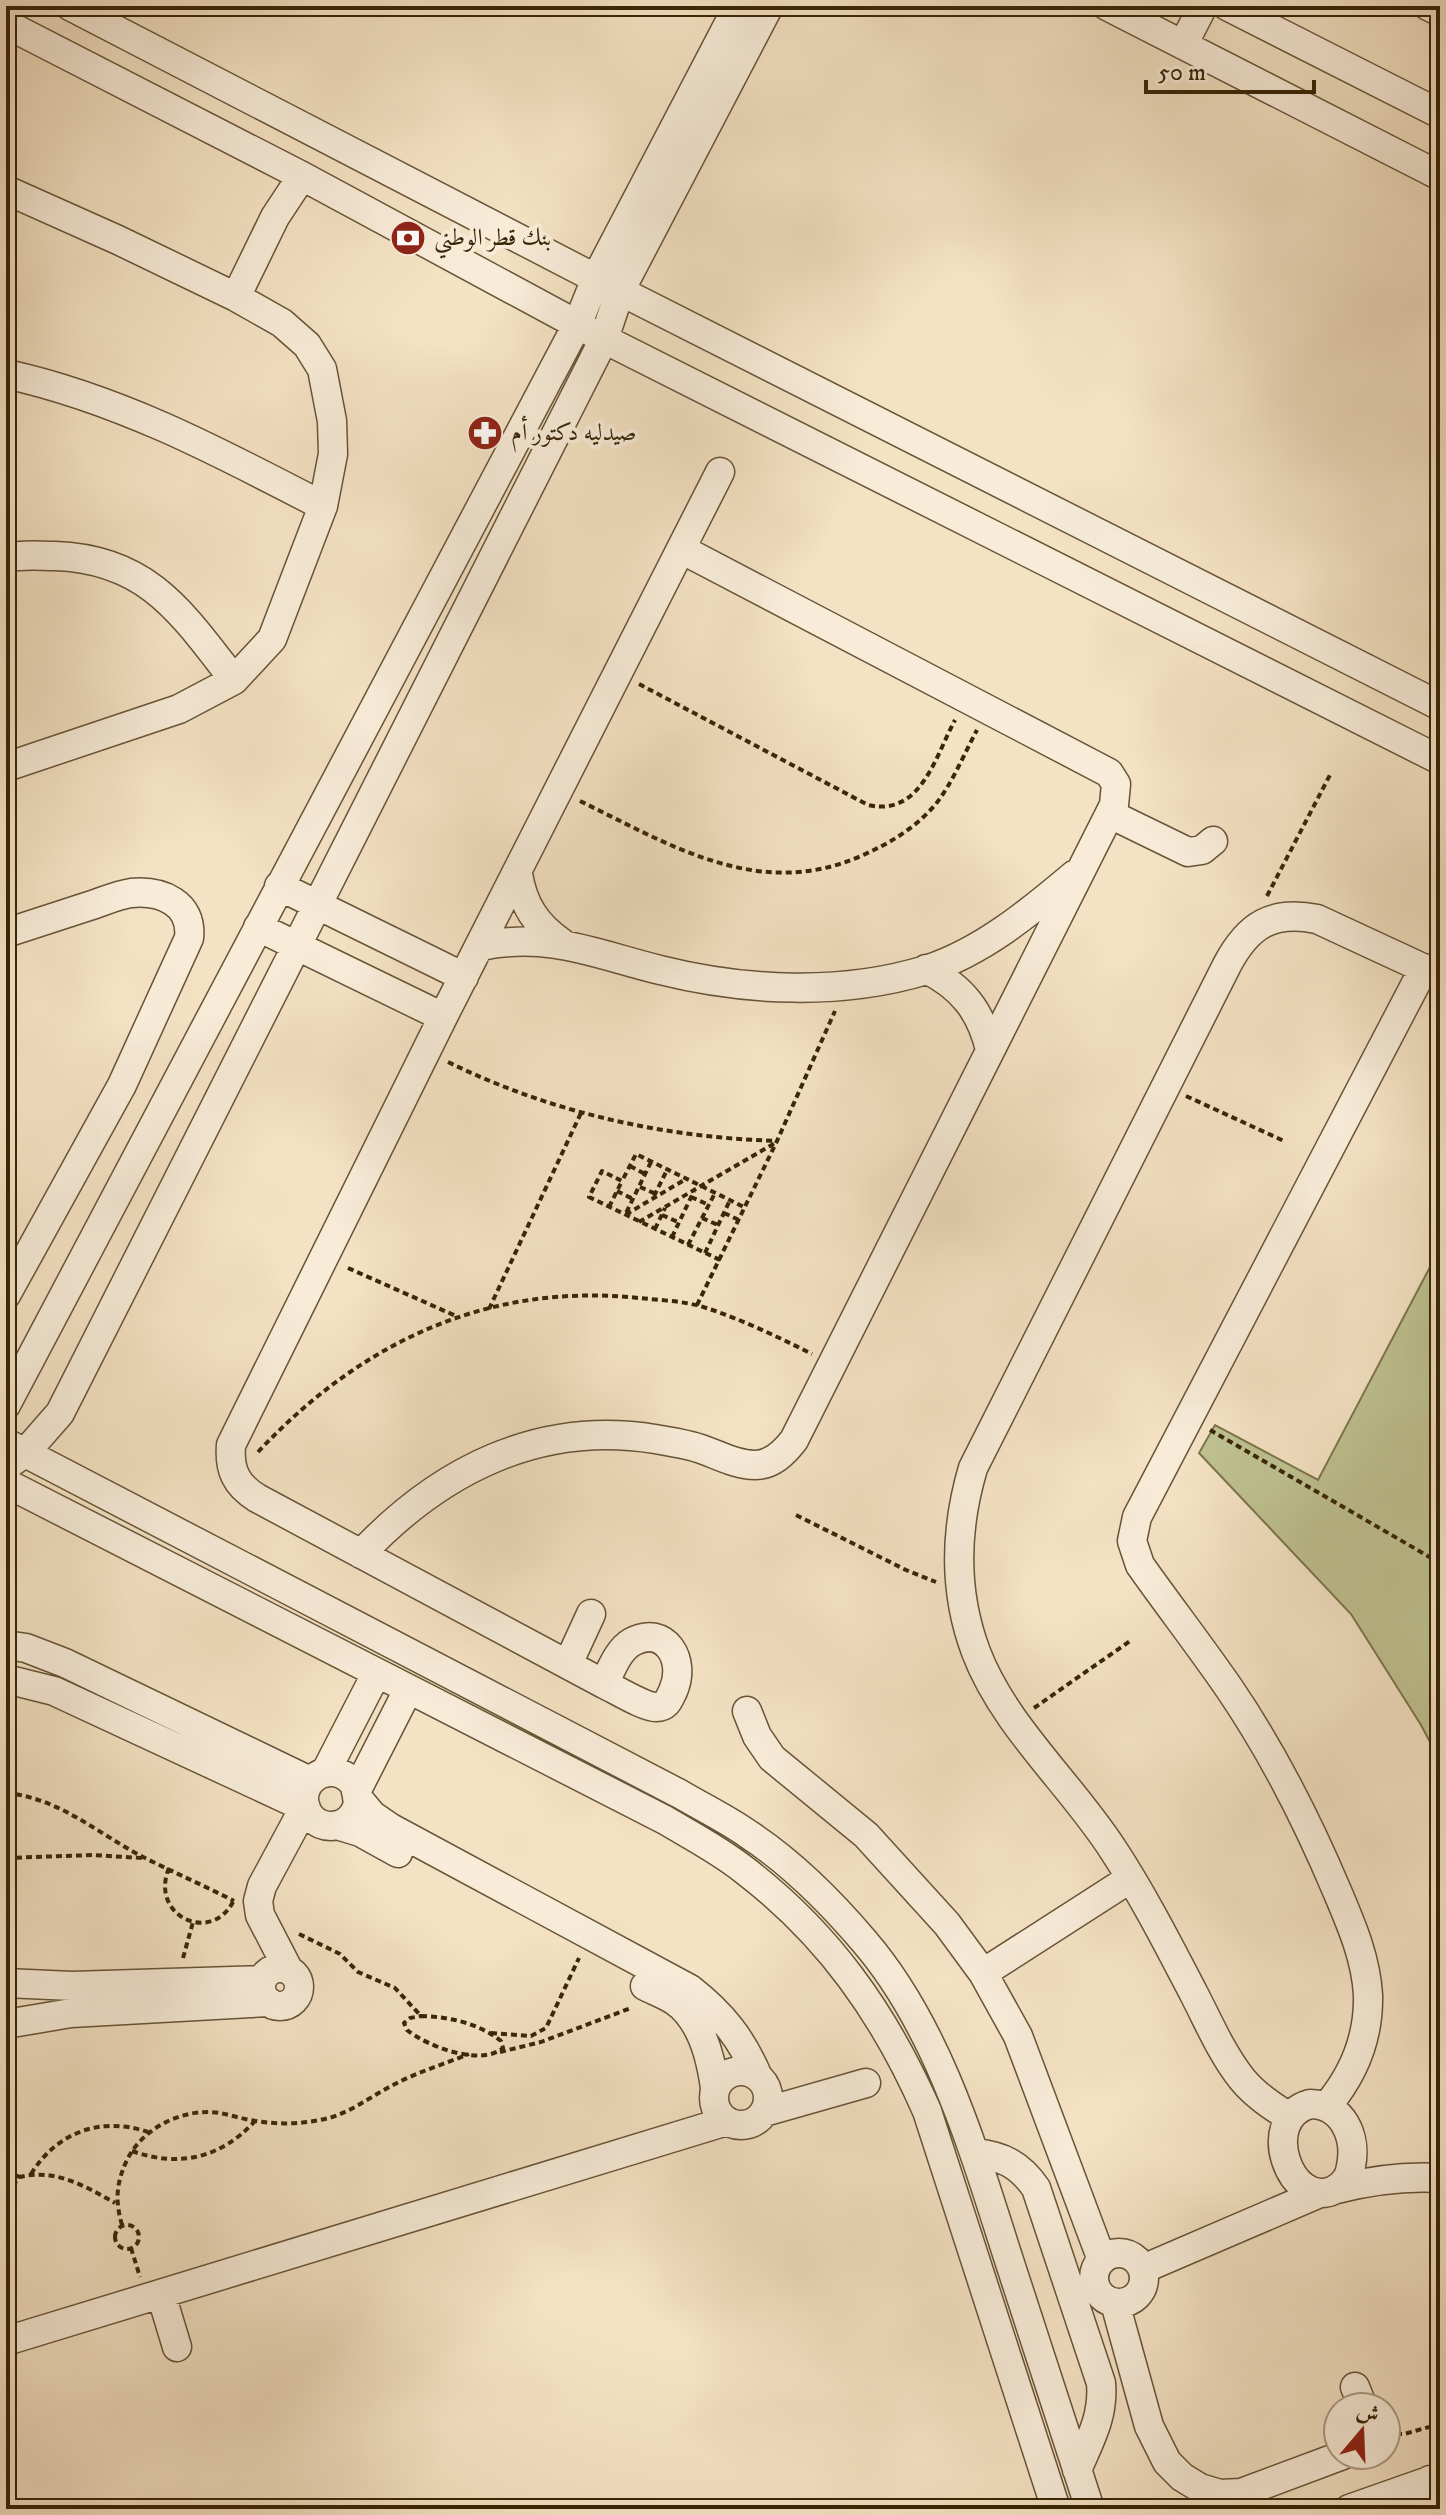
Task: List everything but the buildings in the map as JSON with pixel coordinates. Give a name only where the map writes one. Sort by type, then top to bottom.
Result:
[{"type":"street","points":[[738,6],[608,284],[604,339],[60,1413],[12,1454],[680,1794],[748,1834],[811,1883],[865,1942],[887,1972],[946,2078],[975,2153],[1090,2509]]},
{"type":"street","points":[[6,1405],[578,323],[608,284],[769,6]]},
{"type":"street","points":[[1107,6],[1440,176]]},
{"type":"street","points":[[1183,45],[1203,6]]},
{"type":"street","points":[[1227,6],[1440,114]]},
{"type":"street","points":[[1428,6],[1440,12]]},
{"type":"street","points":[[62,53],[74,8],[608,284],[1440,706]]},
{"type":"street","points":[[6,24],[302,176],[604,339],[1440,760]]},
{"type":"street","points":[[236,297],[275,217],[302,176]]},
{"type":"street","points":[[6,767],[179,709],[234,680],[272,639],[323,506],[333,454],[332,421],[322,369],[307,345],[282,323],[236,297],[8,193]]},
{"type":"street","points":[[6,374],[39,381],[123,409],[189,437],[323,506]]},
{"type":"street","points":[[604,1684],[243,1490],[234,1476],[230,1461],[231,1445],[443,1017],[720,472]]},
{"type":"street","points":[[361,1554],[390,1523],[421,1497],[455,1475],[492,1458],[530,1446],[570,1438],[611,1436],[651,1439],[691,1446],[743,1465],[773,1461],[785,1452],[794,1440],[1110,814],[1117,794],[1116,784],[1109,773],[681,549]]},
{"type":"street","points":[[6,558],[16,555],[65,557],[101,563],[140,579],[183,614],[234,680]]},
{"type":"street","points":[[1110,814],[1188,852],[1202,850],[1213,841]]},
{"type":"street","points":[[481,946],[514,940],[562,943],[716,981],[781,986],[847,984],[926,969],[983,943],[1010,926],[1083,866]]},
{"type":"street","points":[[518,874],[524,899],[536,921],[562,943]]},
{"type":"street","points":[[279,886],[464,977]]},
{"type":"street","points":[[6,933],[129,893],[157,893],[170,898],[184,910],[190,926],[189,938],[122,1085],[6,1295]]},
{"type":"street","points":[[1289,2117],[1257,2095],[1232,2064],[1131,1878],[1082,1805],[1016,1721],[988,1677],[977,1653],[961,1589],[961,1520],[973,1468],[1236,947],[1247,934],[1271,920],[1299,915],[1317,919],[1432,972],[1189,1417],[1137,1517],[1132,1541],[1140,1565],[1230,1689],[1264,1743],[1323,1858],[1357,1941],[1367,1984],[1366,2028],[1348,2078],[1327,2106]]},
{"type":"street","points":[[258,927],[443,1017]]},
{"type":"street","points":[[926,969],[946,979],[976,1009],[986,1029],[990,1050]]},
{"type":"street","points":[[6,1483],[665,1820],[742,1868],[776,1896],[838,1960],[865,1994],[888,2032],[927,2111],[1056,2509]]},
{"type":"street","points":[[568,1664],[591,1614]]},
{"type":"street","points":[[6,1645],[26,1648],[65,1663],[177,1717],[254,1769]]},
{"type":"street","points":[[54,1691],[65,1663]]},
{"type":"street","points":[[6,2024],[72,1999],[273,1984],[258,1901],[262,1886],[376,1674]]},
{"type":"street","points":[[6,1679],[54,1691],[165,1743],[254,1769],[313,1795],[322,1824],[386,1836],[730,2025],[768,2093],[764,2112]]},
{"type":"street","points":[[337,1825],[354,1812],[357,1794],[408,1690]]},
{"type":"street","points":[[747,1711],[757,1736],[772,1758],[866,1835],[937,1913],[983,1973],[1018,2036],[1099,2264],[1094,2275],[1097,2288],[1113,2302],[1149,2426],[1167,2462],[1182,2477],[1200,2488],[1220,2494],[1241,2493],[1322,2463]]},
{"type":"street","points":[[165,1743],[177,1717]]},
{"type":"street","points":[[313,1795],[333,1772],[348,1778],[386,1836]]},
{"type":"street","points":[[665,1820],[680,1794]]},
{"type":"street","points":[[983,1973],[1131,1878]]},
{"type":"street","points":[[6,1983],[72,1999]]},
{"type":"street","points":[[676,1995],[704,2042],[712,2065],[715,2107],[735,2125],[752,2123],[764,2112],[866,2083]]},
{"type":"street","points":[[715,2088],[720,2080],[739,2070],[758,2077]]},
{"type":"street","points":[[1327,2106],[1341,2117],[1352,2146],[1349,2175],[1329,2191],[1304,2187],[1288,2164],[1283,2135],[1289,2117],[1302,2107],[1327,2106]]},
{"type":"street","points":[[6,2341],[727,2121]]},
{"type":"street","points":[[975,2153],[994,2155],[1011,2162],[1025,2173],[1036,2188],[1101,2383],[1103,2401],[1100,2419],[1077,2470]]},
{"type":"street","points":[[1143,2269],[1329,2191],[1372,2180],[1408,2176],[1440,2178]]},
{"type":"street","points":[[1066,2277],[1116,2254],[1125,2254],[1143,2269],[1144,2284],[1136,2297],[1078,2313]]},
{"type":"street","points":[[161,2294],[177,2347]]},
{"type":"street","points":[[1349,2509],[1435,2478],[1440,2507]]},
{"type":"path","points":[[619,674],[868,805],[882,808],[896,807],[918,790],[977,704]]},
{"type":"path","points":[[560,791],[701,858],[736,869],[773,874],[810,871],[846,863],[913,829],[938,802],[977,704]]},
{"type":"path","points":[[1247,934],[1331,773]]},
{"type":"path","points":[[697,1305],[777,1141],[847,984]]},
{"type":"path","points":[[426,1051],[528,1097],[581,1113],[672,1133],[777,1141]]},
{"type":"path","points":[[1166,1086],[1284,1141]]},
{"type":"path","points":[[489,1309],[581,1113]]},
{"type":"path","points":[[639,1222],[777,1141]]},
{"type":"path","points":[[609,1207],[636,1154],[698,1188],[745,1207]]},
{"type":"path","points":[[625,1215],[651,1162]]},
{"type":"path","points":[[630,1166],[645,1174]]},
{"type":"path","points":[[654,1196],[667,1170]]},
{"type":"path","points":[[622,1181],[602,1171],[589,1197],[720,1260]]},
{"type":"path","points":[[625,1215],[686,1179]]},
{"type":"path","points":[[661,1182],[671,1188]]},
{"type":"path","points":[[639,1186],[654,1196]]},
{"type":"path","points":[[672,1238],[698,1188]]},
{"type":"path","points":[[617,1191],[633,1199]]},
{"type":"path","points":[[688,1245],[715,1193]]},
{"type":"path","points":[[691,1197],[709,1205]]},
{"type":"path","points":[[705,1253],[730,1200]]},
{"type":"path","points":[[655,1229],[666,1206]]},
{"type":"path","points":[[724,1213],[739,1220]]},
{"type":"path","points":[[662,1215],[679,1222]]},
{"type":"path","points":[[702,1218],[718,1225]]},
{"type":"path","points":[[325,1258],[459,1317]]},
{"type":"path","points":[[234,1476],[307,1403],[344,1373],[427,1328],[532,1300],[619,1296],[697,1305],[757,1327],[832,1364]]},
{"type":"path","points":[[1189,1417],[1440,1563]]},
{"type":"path","points":[[796,1515],[906,1570],[961,1589]]},
{"type":"path","points":[[1016,1721],[1130,1641]]},
{"type":"path","points":[[6,1793],[45,1801],[73,1814],[145,1858],[169,1868],[234,1901],[230,1908],[217,1919],[201,1923],[177,1914],[167,1901],[164,1885],[169,1868]]},
{"type":"path","points":[[6,1858],[93,1855],[145,1858]]},
{"type":"path","points":[[260,1915],[340,1954],[358,1972],[395,1988],[421,2016]]},
{"type":"path","points":[[189,1990],[193,1922]]},
{"type":"path","points":[[469,2054],[431,2045],[407,2030],[404,2023],[421,2016],[458,2020],[491,2033],[523,2037],[539,2033],[551,2022],[571,1939]]},
{"type":"path","points":[[122,2225],[115,2203],[123,2168],[148,2132],[175,2118],[211,2112],[283,2124],[328,2118],[408,2078],[469,2054],[497,2052],[541,2042],[676,1995]]},
{"type":"path","points":[[491,2033],[501,2041],[503,2048],[497,2052]]},
{"type":"path","points":[[539,2033],[541,2042]]},
{"type":"path","points":[[132,2151],[161,2159],[191,2159],[233,2142],[255,2121]]},
{"type":"path","points":[[31,2174],[57,2143],[81,2130],[122,2125],[148,2132]]},
{"type":"path","points":[[6,2172],[20,2177]]},
{"type":"path","points":[[6,2193],[20,2177],[31,2174],[79,2183],[115,2203]]},
{"type":"path","points":[[130,2224],[137,2229],[137,2243],[131,2248],[123,2249],[117,2245],[114,2237],[116,2229],[122,2225],[130,2224]]},
{"type":"path","points":[[1402,2434],[1440,2424]]},
{"type":"green space","points":[[1440,1248],[1440,1761],[1351,1614],[1199,1453],[1215,1425],[1318,1480]]},
{"type":"place","name":"بنك قطر الوطني","points":[[408,238]]},
{"type":"place","name":"صيدليه دكتور أم","points":[[485,433]]}]
